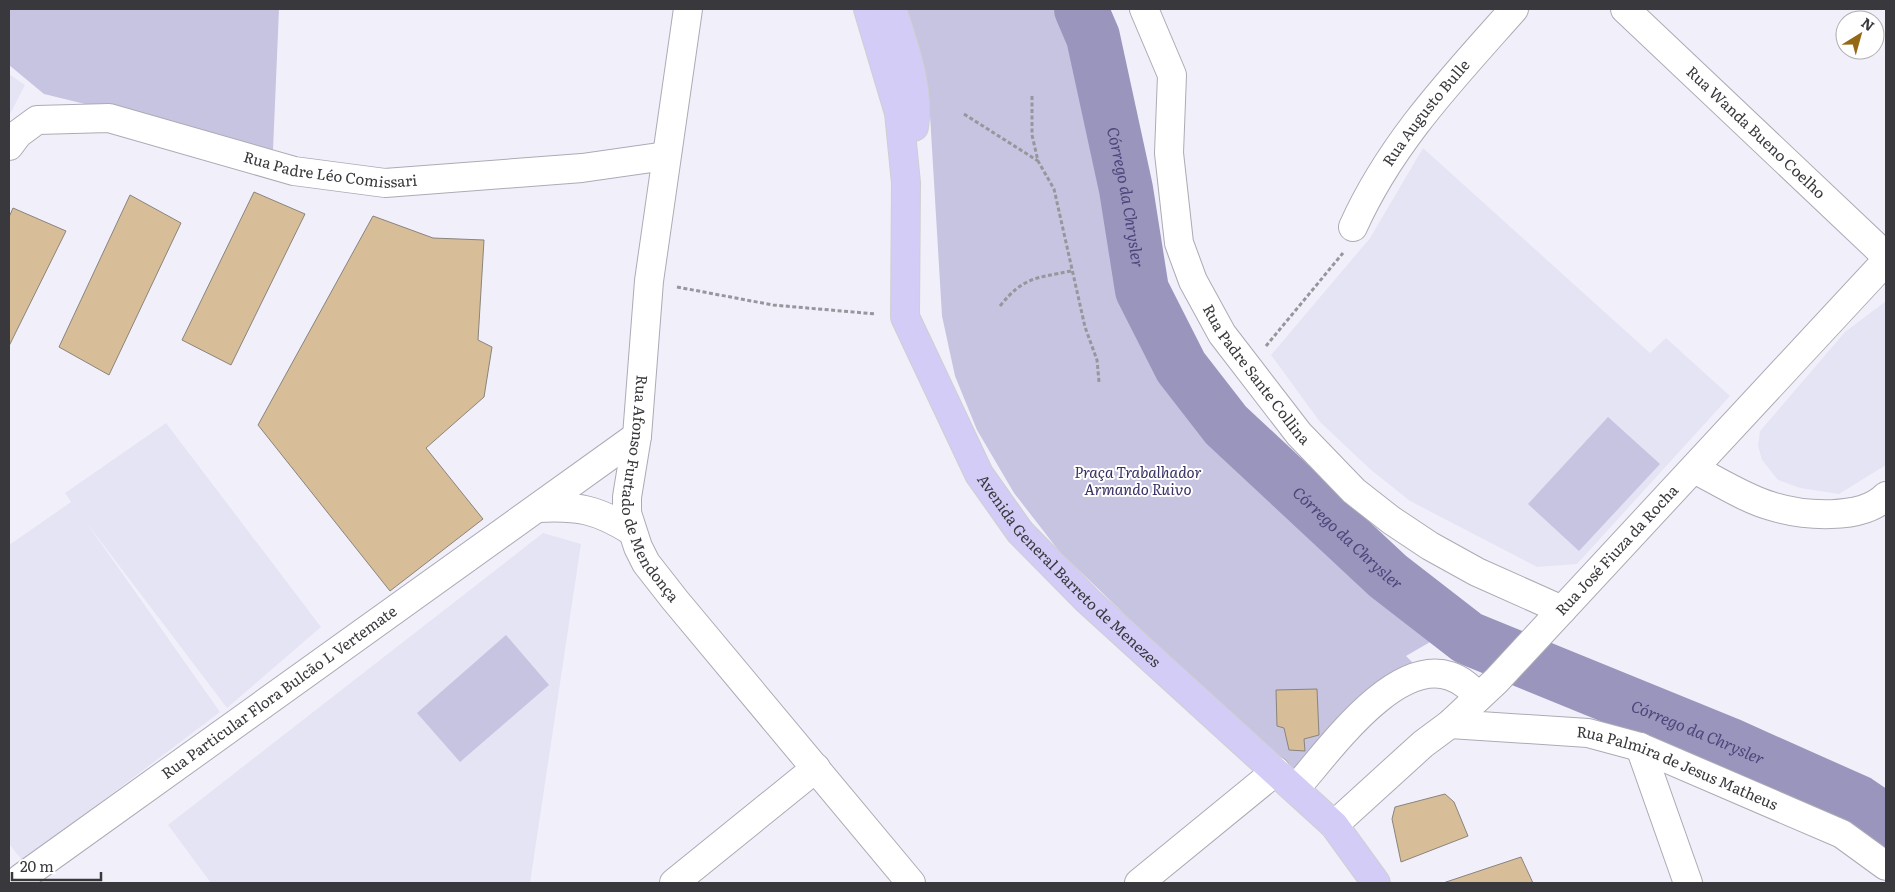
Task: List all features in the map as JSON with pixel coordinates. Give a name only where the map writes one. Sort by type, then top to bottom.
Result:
[{"type":"main road","name":"Avenida General Barreto de Menezes","points":[[868,9],[899,113],[906,183],[905,317],[979,474],[1020,532],[1087,600],[1334,825],[1376,883]]},
{"type":"main road","name":"Avenida General Barreto de Menezes","points":[[892,9],[906,55],[916,113],[906,183]]},
{"type":"street","name":"Rua Afonso Furtado de Mendonça","points":[[688,9],[649,281],[637,436],[627,498],[627,513],[632,531],[646,563],[911,883]]},
{"type":"street","name":"Rua Padre Sante Collina","points":[[1144,9],[1172,75],[1169,153],[1179,244],[1193,281],[1222,334],[1299,434],[1354,491],[1391,520],[1430,546],[1476,572],[1562,610]]},
{"type":"street","name":"Rua Augusto Bulle","points":[[1353,227],[1369,191],[1396,149],[1432,102],[1514,9]]},
{"type":"street","name":"Rua Wanda Bueno Coelho","points":[[1625,9],[1886,256]]},
{"type":"street","name":"Rua Padre Léo Comissari","points":[[9,146],[18,134],[37,120],[109,118],[294,171],[385,183],[582,168],[666,156]]},
{"type":"street","name":"Rua José Fiuza da Rocha","points":[[1334,825],[1423,744],[1450,724],[1487,689],[1886,261]]},
{"type":"street","name":"Rua Particular Flora Bulcão L Vertemate","points":[[21,878],[637,436]]},
{"type":"street","points":[[1694,469],[1770,506],[1816,514],[1851,513],[1880,502],[1886,496]]},
{"type":"street","points":[[538,508],[585,508],[608,516],[632,531]]},
{"type":"street","points":[[1139,883],[1286,780],[1337,738],[1382,695],[1410,678],[1419,676],[1450,676],[1467,685],[1487,689]]},
{"type":"street","name":"Rua Palmira de Jesus Matheus","points":[[1450,724],[1588,733],[1640,747],[1842,834],[1886,866]]},
{"type":"street","points":[[1640,747],[1688,883]]},
{"type":"street","points":[[674,883],[816,768]]},
{"type":"path","points":[[1032,96],[1032,134],[1038,161],[1054,189],[1085,328],[1097,360],[1099,382]]},
{"type":"path","points":[[964,114],[1038,161]]},
{"type":"path","points":[[1247,366],[1257,357],[1348,247],[1353,227]]},
{"type":"path","points":[[1000,306],[1014,289],[1030,280],[1071,271]]},
{"type":"path","points":[[649,281],[773,305],[905,317]]},
{"type":"shaded area","points":[[9,74],[25,85],[9,116]]},
{"type":"shaded area","points":[[1423,148],[1650,353],[1666,338],[1730,396],[1577,564],[1537,567],[1410,501],[1371,470],[1320,422],[1271,355],[1370,238]]},
{"type":"shaded area","points":[[1886,301],[1886,465],[1839,494],[1800,488],[1778,480],[1762,460],[1758,446],[1760,431],[1845,332]]},
{"type":"shaded area","points":[[166,423],[321,627],[227,708],[86,522],[220,712],[23,861],[9,844],[9,545],[71,502],[65,493]]},
{"type":"shaded area","points":[[543,533],[581,544],[530,883],[211,883],[168,825]]},
{"type":"green space","points":[[9,9],[279,9],[273,150],[44,94],[9,65]]},
{"type":"green space","name":"Praça Trabalhador Armando Ruivo","points":[[903,9],[1066,9],[1079,37],[1095,136],[1134,294],[1174,367],[1220,416],[1271,481],[1355,567],[1437,638],[1406,656],[1414,664],[1295,772],[1232,718],[1059,551],[1014,493],[977,430],[955,376],[942,316],[930,115]]},
{"type":"green space","points":[[1608,417],[1660,464],[1579,551],[1528,504]]},
{"type":"green space","points":[[506,635],[549,685],[460,762],[417,713]]},
{"type":"building","points":[[254,192],[305,214],[231,365],[182,340]]},
{"type":"building","points":[[130,195],[181,223],[109,375],[59,347]]},
{"type":"building","points":[[13,208],[66,231],[9,346],[9,217]]},
{"type":"building","points":[[373,216],[433,238],[484,240],[478,340],[492,347],[484,397],[426,448],[483,519],[390,591],[258,425]]},
{"type":"building","points":[[1317,689],[1319,735],[1304,739],[1305,751],[1289,750],[1284,728],[1277,726],[1276,690]]},
{"type":"building","points":[[1445,794],[1454,802],[1468,836],[1401,862],[1392,819],[1395,807]]},
{"type":"building","points":[[1521,857],[1533,883],[1443,883]]},
{"type":"waterway","name":"Córrego da Chrysler","points":[[1081,9],[1093,37],[1126,189],[1142,290],[1181,367],[1226,425],[1388,576],[1468,638],[1728,744],[1858,802],[1886,821]]}]
